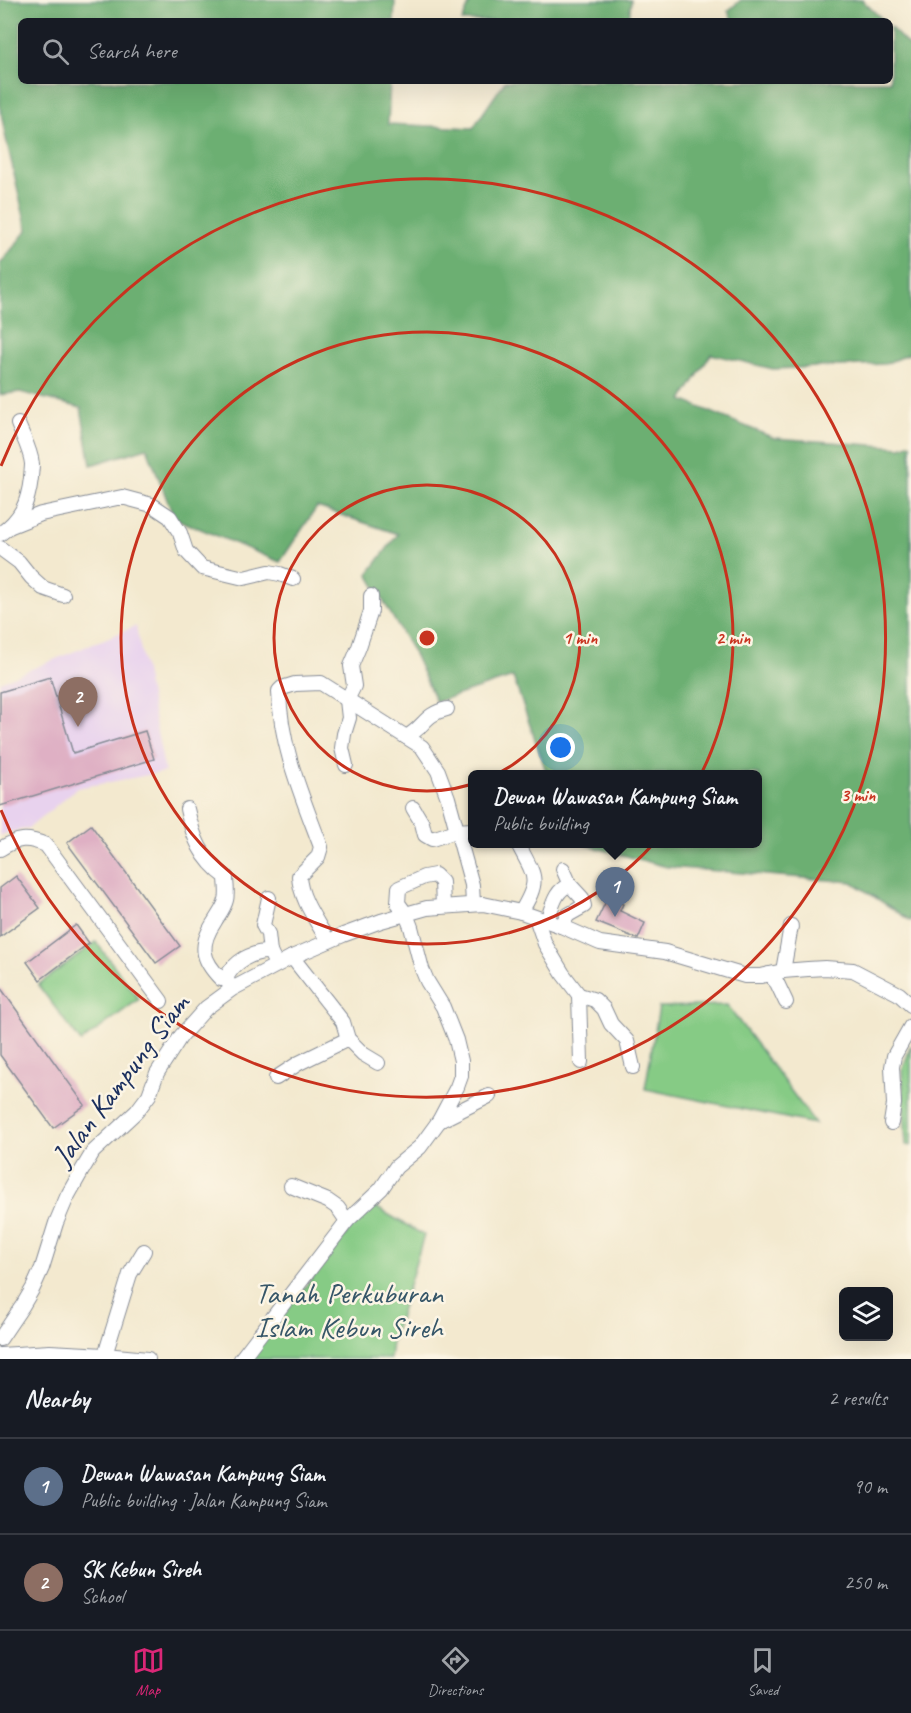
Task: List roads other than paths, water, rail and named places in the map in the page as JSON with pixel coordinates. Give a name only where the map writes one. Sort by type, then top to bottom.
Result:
[{"type":"street","points":[[6,530],[26,504],[32,464],[18,424]]},
{"type":"street","points":[[6,530],[41,514],[122,497],[152,506],[170,517],[180,533],[186,551],[202,568],[244,578],[269,572],[293,579]]},
{"type":"street","points":[[0,549],[19,562],[43,588],[63,595]]},
{"type":"street","points":[[346,765],[342,748],[349,718],[347,700],[354,686],[351,666],[368,621],[371,596]]},
{"type":"street","points":[[328,941],[299,885],[299,876],[318,856],[321,847],[290,764],[281,715],[279,692],[282,688],[295,684],[321,682],[422,747],[438,771],[448,798],[472,885],[473,904]]},
{"type":"street","points":[[406,737],[416,732],[431,715],[447,709]]},
{"type":"street","points":[[413,808],[422,823],[425,835],[432,839],[456,831],[468,830]]},
{"type":"street","points":[[187,809],[192,833],[202,853],[214,868],[226,876],[227,898],[204,939],[203,947],[209,964],[221,979],[229,983],[231,968],[245,958],[260,952],[273,959]]},
{"type":"street","points":[[0,849],[12,842],[32,839],[46,845],[160,1001]]},
{"type":"street","points":[[520,848],[531,870],[534,885],[521,912]]},
{"type":"street","points":[[561,926],[568,915],[584,906],[582,898],[570,885],[563,869]]},
{"type":"street","points":[[242,1359],[347,1221],[381,1189],[396,1167],[420,1148],[439,1121],[457,1088],[461,1076],[461,1061],[456,1040],[446,1014],[422,969],[406,914],[398,903],[399,888],[424,877],[435,875],[442,882],[443,906]]},
{"type":"street","points":[[570,885],[558,891],[557,899],[541,920],[539,930],[550,955],[579,995],[581,1062]]},
{"type":"street","points":[[269,898],[263,925],[268,934],[273,959]]},
{"type":"street","name":"Jalan Kampung Siam","points":[[0,1339],[33,1287],[67,1197],[93,1152],[137,1111],[149,1095],[157,1073],[181,1036],[229,983],[273,959],[292,957],[358,929],[406,914],[443,906],[473,904],[521,912],[600,943],[665,952],[745,976],[825,968],[853,970],[899,994],[911,1005]]},
{"type":"street","points":[[786,1002],[777,983],[776,972],[791,926]]},
{"type":"street","points":[[292,957],[343,1022],[348,1039],[363,1054],[378,1064]]},
{"type":"street","points":[[579,995],[595,1000],[604,1009],[611,1024],[627,1041],[633,1067]]},
{"type":"street","points":[[891,1123],[894,1104],[892,1067],[894,1056],[911,1026]]},
{"type":"street","points":[[276,1078],[299,1063],[348,1039]]},
{"type":"street","points":[[439,1121],[489,1095]]},
{"type":"street","points":[[291,1186],[338,1208],[347,1221]]},
{"type":"street","points":[[105,1354],[130,1274],[144,1251]]},
{"type":"street","points":[[0,1355],[50,1352],[105,1354],[148,1359]]},
{"type":"place","name":"SK Kebun Sireh","points":[[78,727]]},
{"type":"place","name":"Dewan Wawasan Kampung Siam","points":[[615,917]]},
{"type":"park label","name":"Tanah Perkuburan Islam Kebun Sireh","points":[[349,1310]]}]
